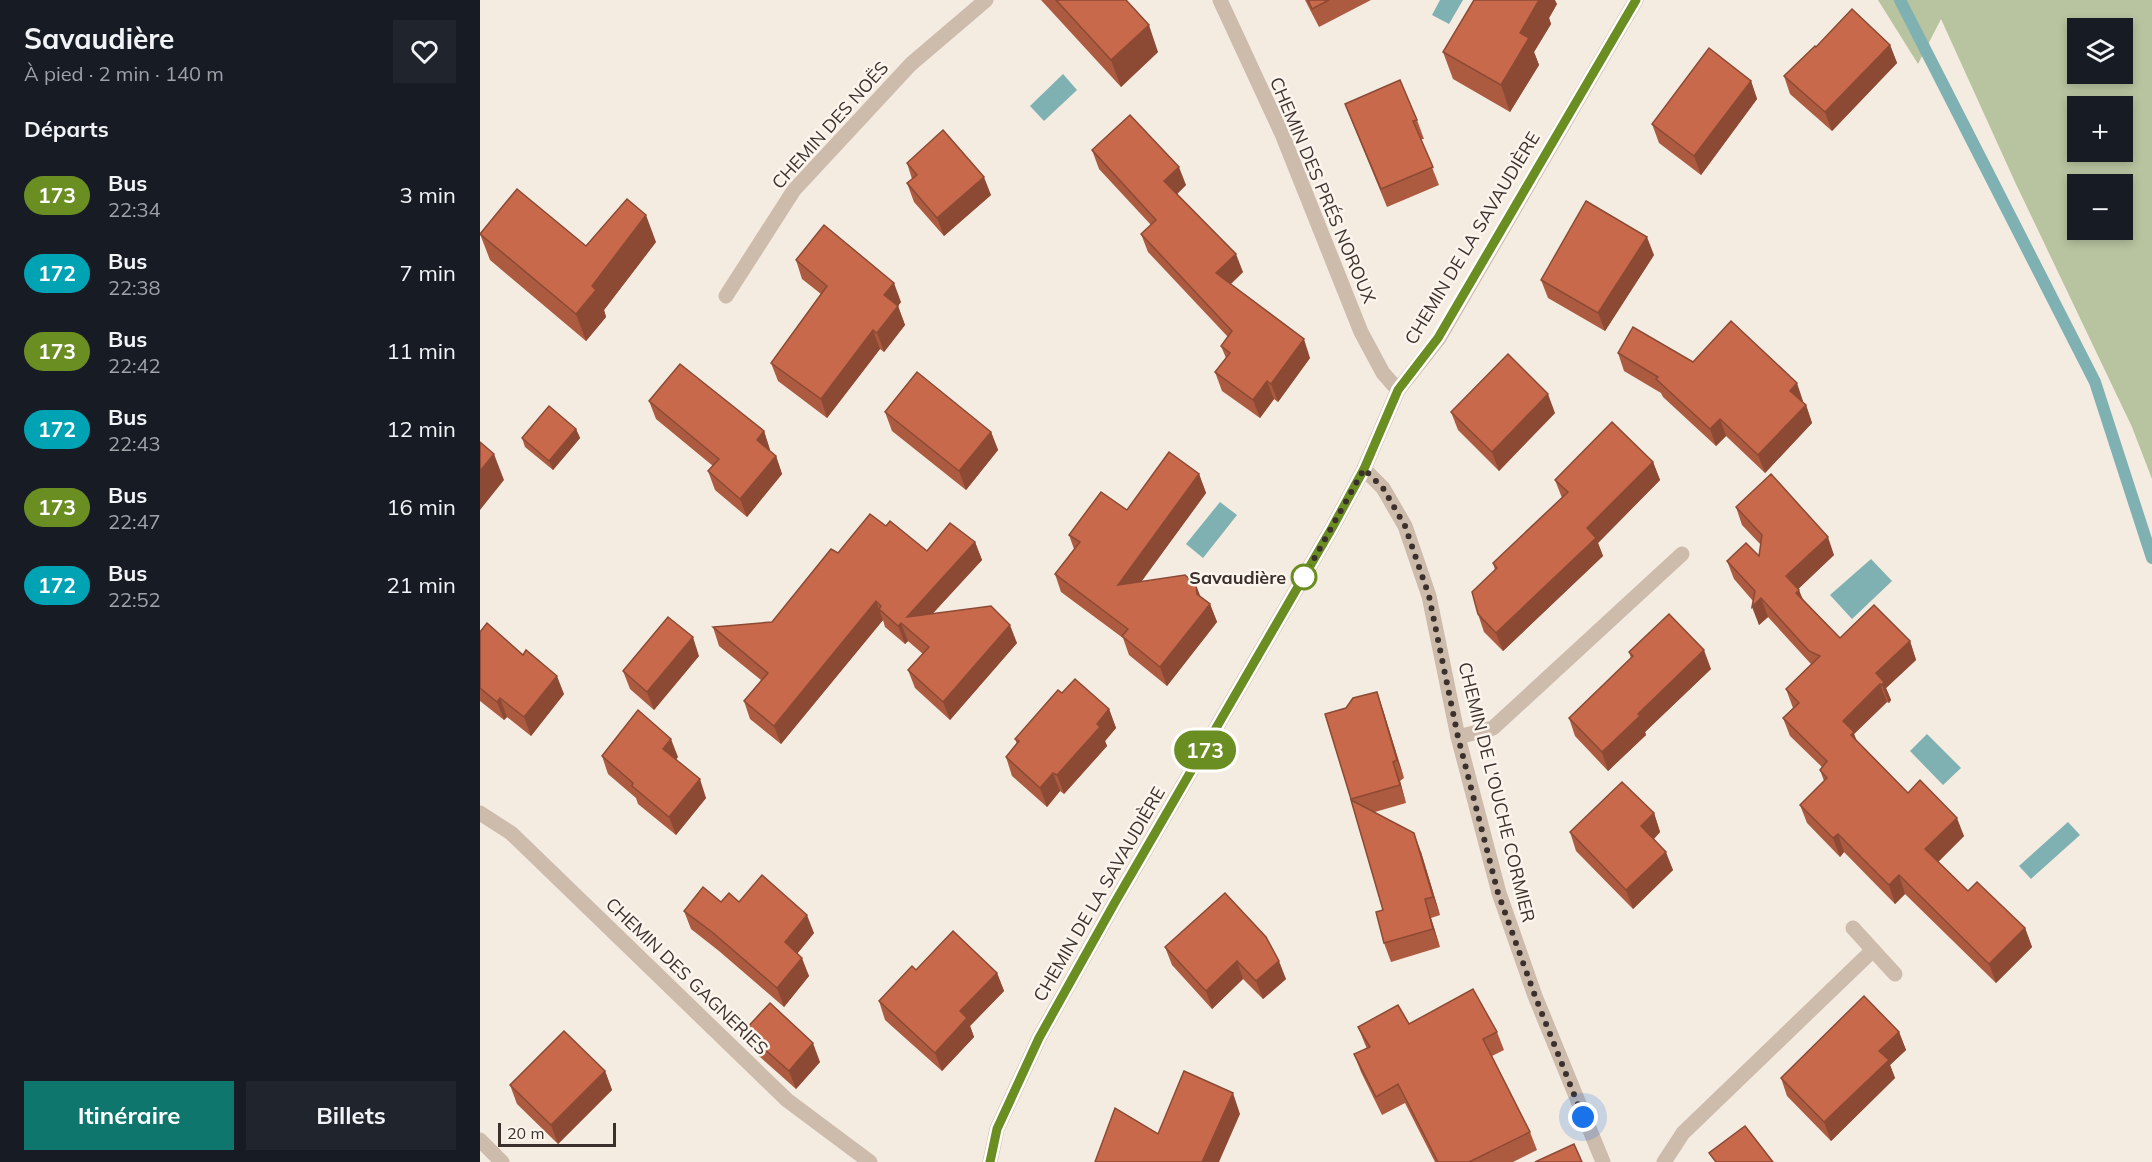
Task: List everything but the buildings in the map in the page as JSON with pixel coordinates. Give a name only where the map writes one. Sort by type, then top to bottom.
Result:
[{"type":"street","name":"CHEMIN DES NOËS","points":[[726,296],[794,190],[912,64],[986,0]]},
{"type":"street","name":"CHEMIN DES PRÉS NOROUX","points":[[1220,0],[1282,134],[1361,332],[1383,373],[1398,390]]},
{"type":"street","name":"CHEMIN DE LA SAVAUDIÈRE","points":[[990,1162],[997,1129],[1039,1038],[1114,904],[1257,660],[1364,469],[1398,390],[1438,338],[1636,0]]},
{"type":"street","name":"CHEMIN DE L'OUCHE CORMIER","points":[[1364,469],[1383,488],[1405,526],[1426,586],[1458,737],[1498,893],[1535,996],[1603,1162]]},
{"type":"street","points":[[1458,737],[1493,728],[1682,554]]},
{"type":"street","name":"CHEMIN DES GAGNERIES","points":[[480,813],[511,833],[787,1100],[870,1162]]},
{"type":"street","points":[[1853,928],[1895,974]]},
{"type":"street","points":[[1664,1162],[1683,1133],[1873,950]]},
{"type":"street","points":[[480,1140],[502,1162]]},
{"type":"green space","points":[[1878,0],[2152,0],[2152,479],[2132,427],[2015,182],[1941,19],[1918,64]]},
{"type":"water","points":[[1440,0],[1463,0],[1449,24],[1432,15]]},
{"type":"water","points":[[1063,74],[1077,90],[1044,121],[1030,106]]},
{"type":"water","points":[[1220,502],[1237,515],[1203,558],[1186,544]]},
{"type":"water","points":[[1871,559],[1892,581],[1852,619],[1830,595]]},
{"type":"water","points":[[1927,734],[1961,768],[1943,785],[1910,751]]},
{"type":"water","points":[[2068,822],[2080,835],[2031,879],[2019,866]]},
{"type":"waterway","points":[[1900,0],[2095,382],[2152,558]]},
{"type":"bus line","name":"173","points":[[990,1162],[997,1129],[1039,1038],[1332,528],[1364,469],[1398,390],[1438,338],[1636,0]]},
{"type":"place","name":"Savaudière","points":[[1304,577]]},
{"type":"route","points":[[1304,577],[1364,469],[1383,488],[1405,526],[1429,596],[1458,737],[1498,893],[1535,996],[1583,1117]]}]
